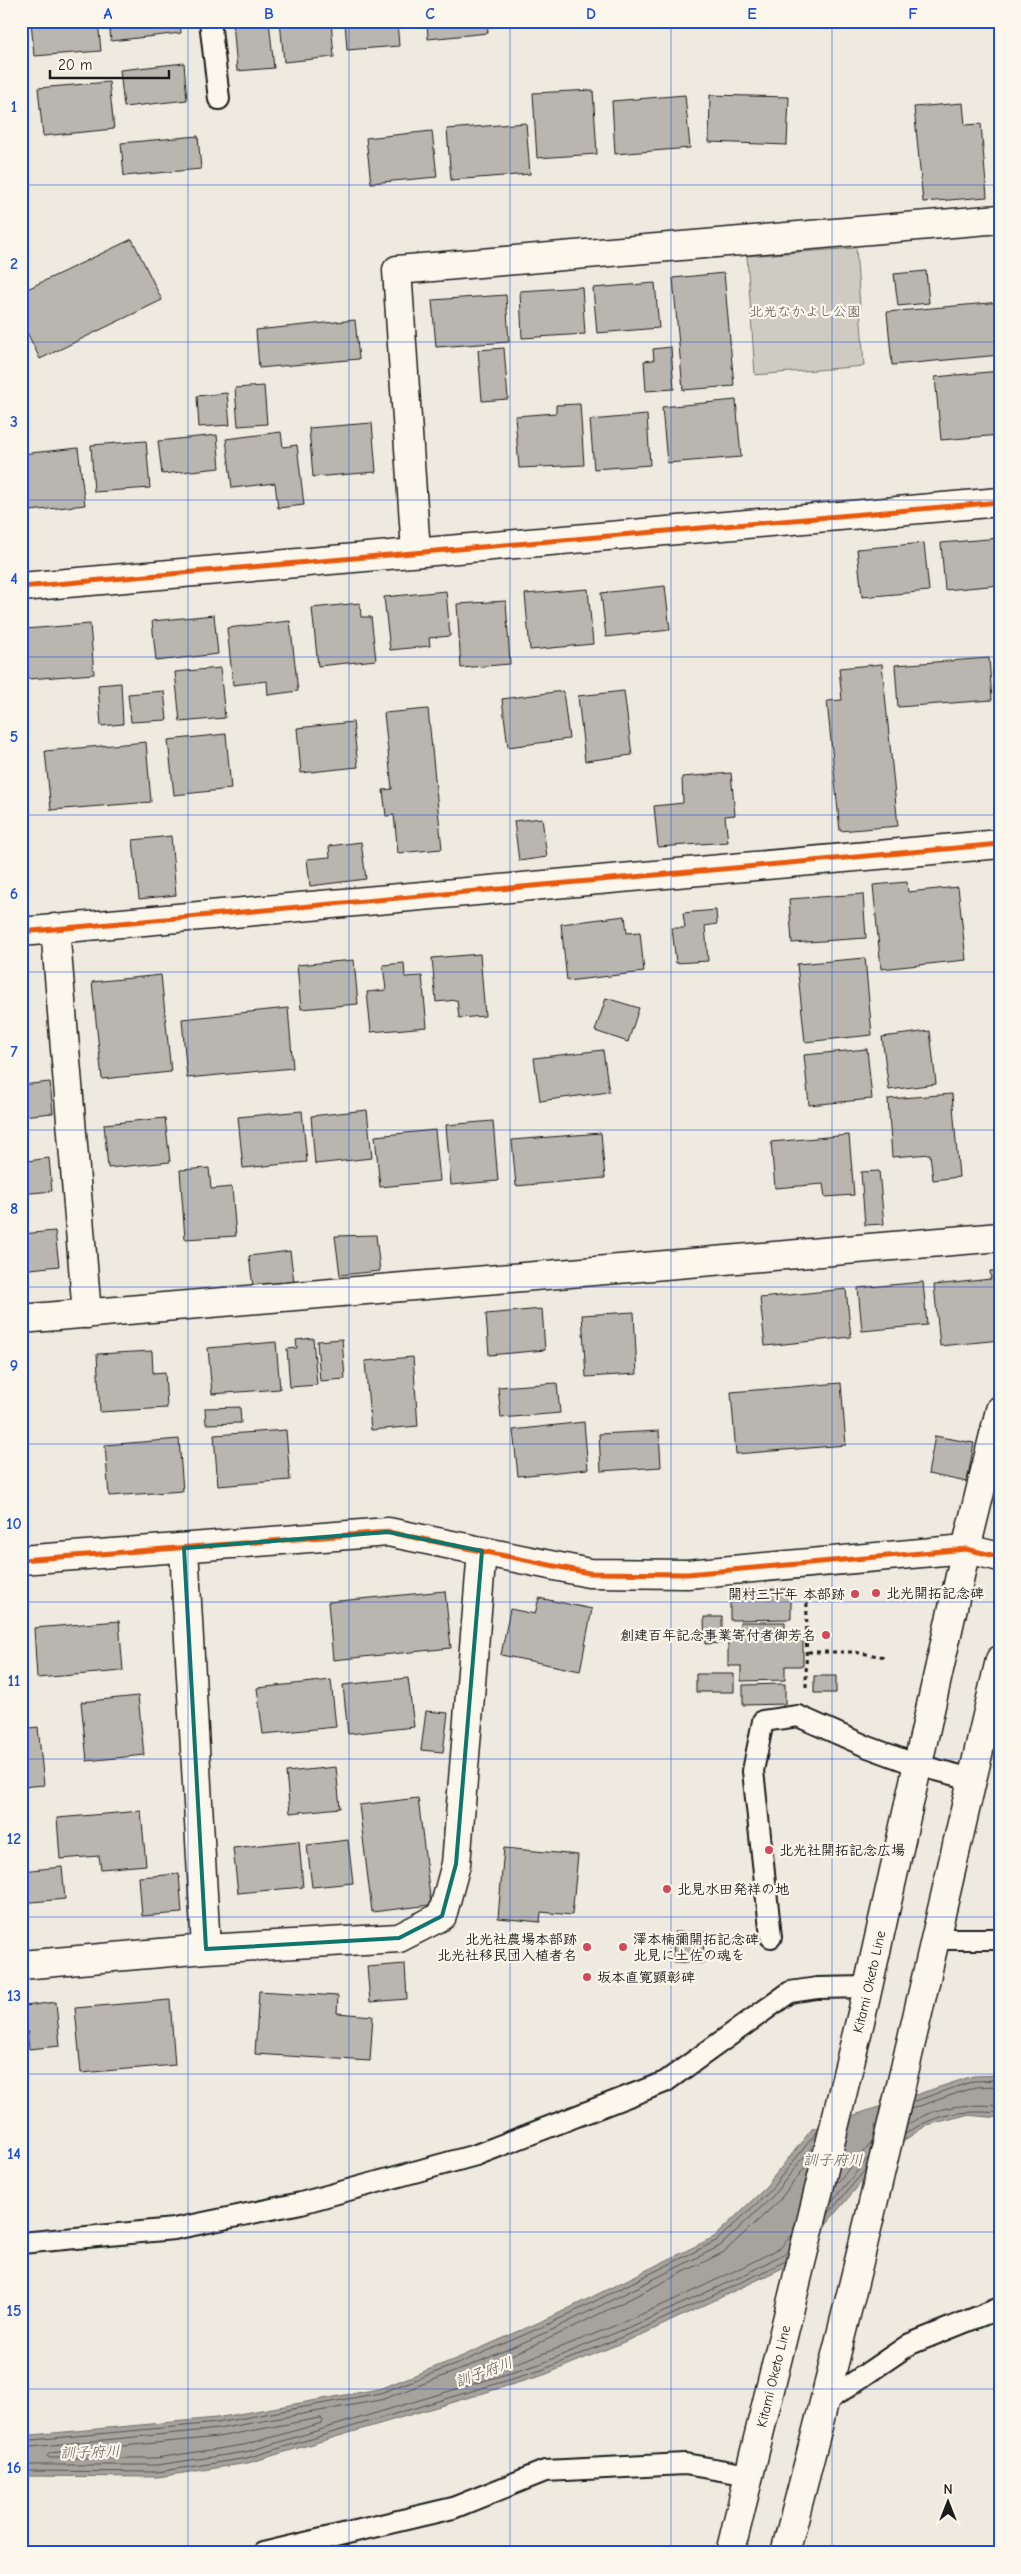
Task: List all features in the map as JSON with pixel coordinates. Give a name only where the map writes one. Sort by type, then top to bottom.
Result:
[{"type":"street","points":[[416,552],[397,270],[1000,219]]},
{"type":"street","points":[[21,587],[1000,502]]},
{"type":"street","points":[[21,932],[1000,844]]},
{"type":"street","points":[[55,928],[87,1314]]},
{"type":"street","points":[[21,1319],[1000,1237]]},
{"type":"street","name":"Kitami Oketo Line","points":[[730,2553],[866,1996],[966,1549],[1000,1410]]},
{"type":"street","points":[[21,1560],[388,1532],[589,1573],[687,1574],[966,1549],[1000,1557]]},
{"type":"street","points":[[184,1548],[206,1949]]},
{"type":"street","points":[[21,1965],[206,1949],[399,1938],[442,1916],[456,1864],[482,1550]]},
{"type":"street","points":[[785,2553],[833,2371],[928,1974],[934,1940],[1000,1660]]},
{"type":"lane","points":[[210,21],[219,99]]},
{"type":"lane","points":[[771,1938],[753,1772],[763,1720],[798,1716],[868,1747],[917,1765],[972,1779]]},
{"type":"lane","points":[[934,1940],[1000,1940]]},
{"type":"lane","points":[[21,2243],[183,2227],[301,2203],[476,2155],[665,2082],[790,1992],[817,1988],[866,1996]]},
{"type":"lane","points":[[825,2402],[910,2344],[1000,2308]]},
{"type":"lane","points":[[263,2553],[453,2508],[545,2471],[685,2464],[749,2475]]},
{"type":"path","points":[[798,1716],[808,1682],[806,1563]]},
{"type":"path","points":[[808,1652],[854,1652],[886,1657]]},
{"type":"highlighted area","points":[[388,1532],[482,1551],[456,1864],[442,1916],[399,1938],[206,1949],[184,1548]]},
{"type":"green space","name":"北光なかよし公園","points":[[856,248],[864,366],[755,375],[747,256]]},
{"type":"water","name":"訓子府川","points":[[1000,2075],[1000,2118],[966,2115],[927,2125],[888,2151],[793,2263],[648,2332],[544,2375],[248,2463],[158,2477],[21,2476],[21,2436],[216,2418],[379,2389],[458,2358],[549,2318],[714,2237],[763,2190],[812,2129],[973,2076]]},
{"type":"building","points":[[31,21],[98,21],[101,51],[34,56]]},
{"type":"building","points":[[109,21],[180,21],[181,33],[111,41]]},
{"type":"building","points":[[233,21],[269,21],[274,68],[237,71]]},
{"type":"building","points":[[280,21],[331,21],[334,57],[284,62]]},
{"type":"building","points":[[345,21],[397,21],[399,46],[347,50]]},
{"type":"building","points":[[427,21],[487,21],[488,33],[428,39]]},
{"type":"building","points":[[184,63],[187,100],[124,107],[120,70]]},
{"type":"building","points":[[109,82],[114,129],[43,136],[38,88]]},
{"type":"building","points":[[593,90],[597,154],[537,158],[533,93]]},
{"type":"building","points":[[685,95],[690,148],[615,154],[612,101]]},
{"type":"building","points":[[710,95],[789,97],[787,145],[709,142]]},
{"type":"building","points":[[963,103],[965,125],[981,124],[987,197],[923,202],[914,107]]},
{"type":"building","points":[[526,123],[530,174],[451,180],[447,129]]},
{"type":"building","points":[[432,131],[437,177],[371,183],[366,138]]},
{"type":"building","points":[[198,136],[201,169],[124,176],[121,143]]},
{"type":"building","points":[[132,239],[162,300],[40,359],[21,320],[21,292]]},
{"type":"building","points":[[926,271],[929,303],[898,306],[894,274]]},
{"type":"building","points":[[724,273],[734,386],[683,390],[673,278]]},
{"type":"building","points":[[655,283],[659,328],[597,333],[593,288]]},
{"type":"building","points":[[582,287],[585,334],[522,338],[520,291]]},
{"type":"building","points":[[506,295],[509,342],[436,347],[432,300]]},
{"type":"building","points":[[1000,302],[1000,355],[892,365],[887,312]]},
{"type":"building","points":[[355,320],[359,359],[259,368],[256,330]]},
{"type":"building","points":[[671,347],[674,389],[646,391],[644,361],[654,360],[653,349]]},
{"type":"building","points":[[504,348],[508,399],[482,401],[478,350]]},
{"type":"building","points":[[1000,371],[1000,435],[941,440],[935,377]]},
{"type":"building","points":[[264,386],[267,424],[238,426],[235,388]]},
{"type":"building","points":[[227,393],[230,425],[199,427],[197,396]]},
{"type":"building","points":[[736,400],[741,457],[667,463],[662,407]]},
{"type":"building","points":[[580,404],[584,465],[519,468],[515,416],[556,413],[556,405]]},
{"type":"building","points":[[647,415],[650,465],[594,469],[590,420]]},
{"type":"building","points":[[372,423],[376,472],[313,477],[309,428]]},
{"type":"building","points":[[281,432],[283,447],[297,445],[304,505],[278,508],[275,483],[232,488],[226,439]]},
{"type":"building","points":[[217,435],[220,468],[162,474],[158,441]]},
{"type":"building","points":[[146,441],[150,488],[94,492],[91,445]]},
{"type":"building","points":[[78,448],[85,505],[21,512],[21,454]]},
{"type":"building","points":[[1000,538],[1000,585],[945,590],[941,543]]},
{"type":"building","points":[[924,543],[929,591],[862,597],[857,549]]},
{"type":"building","points":[[665,586],[670,630],[606,637],[601,593]]},
{"type":"building","points":[[588,589],[593,644],[530,650],[525,594]]},
{"type":"building","points":[[446,591],[450,636],[429,638],[430,646],[390,650],[384,597]]},
{"type":"building","points":[[506,601],[510,664],[461,668],[457,604]]},
{"type":"building","points":[[360,603],[361,617],[371,617],[376,660],[318,666],[312,608]]},
{"type":"building","points":[[214,615],[218,654],[156,661],[152,621]]},
{"type":"building","points":[[290,621],[298,691],[268,695],[267,681],[233,685],[227,628]]},
{"type":"building","points":[[90,624],[94,674],[28,679],[25,629]]},
{"type":"building","points":[[989,658],[992,700],[898,707],[895,665]]},
{"type":"building","points":[[882,664],[898,826],[840,831],[827,701],[842,700],[839,668]]},
{"type":"building","points":[[220,668],[225,718],[180,722],[175,672]]},
{"type":"building","points":[[121,683],[123,724],[101,726],[98,685]]},
{"type":"building","points":[[164,691],[167,720],[131,722],[128,694]]},
{"type":"building","points":[[563,691],[569,739],[508,747],[502,699]]},
{"type":"building","points":[[624,691],[632,755],[585,761],[578,696]]},
{"type":"building","points":[[428,709],[442,849],[398,853],[394,815],[386,816],[383,790],[392,789],[384,713]]},
{"type":"building","points":[[353,722],[358,767],[301,773],[297,728]]},
{"type":"building","points":[[226,734],[231,789],[174,795],[168,740]]},
{"type":"building","points":[[146,742],[151,802],[51,810],[45,751]]},
{"type":"building","points":[[731,773],[735,815],[725,816],[728,842],[658,847],[654,806],[683,803],[682,777]]},
{"type":"building","points":[[542,818],[547,857],[519,861],[514,821]]},
{"type":"building","points":[[171,836],[176,895],[139,899],[133,840]]},
{"type":"building","points":[[361,842],[366,879],[310,886],[307,859],[330,857],[329,846]]},
{"type":"building","points":[[907,882],[908,892],[958,887],[966,960],[881,969],[873,885]]},
{"type":"building","points":[[863,894],[866,938],[792,943],[789,899]]},
{"type":"building","points":[[716,910],[717,924],[705,926],[708,961],[676,963],[672,928],[685,928],[683,913]]},
{"type":"building","points":[[625,916],[627,933],[640,932],[644,972],[567,981],[561,924]]},
{"type":"building","points":[[480,954],[485,1016],[459,1018],[457,1000],[436,1002],[432,958]]},
{"type":"building","points":[[865,958],[872,1035],[805,1042],[797,964]]},
{"type":"building","points":[[354,960],[358,1004],[301,1009],[297,965]]},
{"type":"building","points":[[404,963],[405,977],[422,976],[427,1027],[371,1032],[367,992],[386,990],[383,965]]},
{"type":"building","points":[[161,975],[171,1072],[102,1079],[92,982]]},
{"type":"building","points":[[606,998],[639,1008],[628,1042],[595,1031]]},
{"type":"building","points":[[288,1008],[293,1068],[187,1078],[182,1019]]},
{"type":"building","points":[[930,1031],[936,1084],[889,1090],[882,1037]]},
{"type":"building","points":[[867,1049],[872,1099],[809,1105],[804,1055]]},
{"type":"building","points":[[603,1050],[609,1092],[540,1101],[534,1058]]},
{"type":"building","points":[[50,1082],[53,1113],[21,1116],[21,1085]]},
{"type":"building","points":[[952,1094],[959,1177],[933,1180],[930,1154],[892,1157],[888,1099]]},
{"type":"building","points":[[367,1110],[372,1158],[315,1164],[311,1116]]},
{"type":"building","points":[[302,1111],[307,1162],[243,1168],[238,1117]]},
{"type":"building","points":[[165,1118],[170,1162],[108,1168],[104,1124]]},
{"type":"building","points":[[493,1121],[498,1181],[451,1185],[446,1125]]},
{"type":"building","points":[[435,1130],[440,1181],[380,1187],[375,1136]]},
{"type":"building","points":[[601,1133],[605,1178],[516,1186],[512,1140]]},
{"type":"building","points":[[849,1135],[854,1195],[825,1197],[823,1184],[775,1188],[771,1142]]},
{"type":"building","points":[[49,1158],[52,1191],[21,1194],[21,1162]]},
{"type":"building","points":[[209,1168],[211,1189],[232,1187],[236,1236],[185,1239],[180,1170]]},
{"type":"building","points":[[879,1171],[884,1224],[865,1225],[861,1172]]},
{"type":"building","points":[[55,1231],[59,1266],[21,1270],[21,1234]]},
{"type":"building","points":[[376,1235],[380,1271],[340,1275],[335,1236]]},
{"type":"building","points":[[290,1251],[294,1282],[253,1287],[249,1256]]},
{"type":"building","points":[[990,1271],[1000,1271],[1000,1340],[940,1346],[934,1285],[991,1279]]},
{"type":"building","points":[[923,1282],[927,1325],[862,1331],[858,1288]]},
{"type":"building","points":[[846,1289],[851,1337],[765,1346],[760,1298]]},
{"type":"building","points":[[542,1309],[545,1350],[489,1355],[486,1314]]},
{"type":"building","points":[[634,1312],[637,1374],[586,1377],[582,1315]]},
{"type":"building","points":[[313,1338],[317,1385],[290,1387],[287,1349],[297,1348],[296,1340]]},
{"type":"building","points":[[342,1339],[345,1379],[320,1381],[317,1341]]},
{"type":"building","points":[[276,1342],[280,1389],[212,1394],[208,1348]]},
{"type":"building","points":[[152,1351],[153,1373],[165,1372],[167,1408],[100,1412],[97,1354]]},
{"type":"building","points":[[413,1357],[418,1426],[371,1430],[365,1361]]},
{"type":"building","points":[[557,1383],[560,1413],[501,1418],[498,1387]]},
{"type":"building","points":[[841,1383],[846,1445],[736,1454],[731,1392]]},
{"type":"building","points":[[240,1407],[241,1423],[206,1424],[205,1408]]},
{"type":"building","points":[[584,1422],[588,1469],[518,1476],[513,1430]]},
{"type":"building","points":[[286,1430],[290,1480],[218,1486],[214,1435]]},
{"type":"building","points":[[659,1431],[661,1467],[601,1471],[599,1434]]},
{"type":"building","points":[[935,1436],[974,1443],[967,1482],[928,1474]]},
{"type":"building","points":[[179,1439],[183,1491],[109,1496],[105,1445]]},
{"type":"building","points":[[791,1589],[791,1619],[730,1620],[730,1590]]},
{"type":"building","points":[[445,1591],[451,1648],[333,1660],[328,1602]]},
{"type":"building","points":[[539,1598],[592,1609],[580,1671],[501,1655],[510,1609],[535,1614]]},
{"type":"building","points":[[704,1617],[722,1617],[722,1643],[705,1644]]},
{"type":"building","points":[[119,1621],[123,1671],[37,1678],[34,1628]]},
{"type":"building","points":[[740,1622],[785,1622],[785,1639],[803,1639],[803,1666],[785,1666],[785,1680],[741,1681],[741,1666],[728,1666],[728,1639],[740,1639]]},
{"type":"building","points":[[696,1674],[734,1674],[734,1692],[696,1692]]},
{"type":"building","points":[[814,1676],[836,1676],[836,1693],[814,1693]]},
{"type":"building","points":[[408,1678],[414,1727],[348,1734],[343,1685]]},
{"type":"building","points":[[331,1680],[336,1727],[263,1734],[257,1688]]},
{"type":"building","points":[[785,1684],[785,1704],[743,1705],[743,1685]]},
{"type":"building","points":[[138,1696],[144,1755],[87,1761],[81,1702]]},
{"type":"building","points":[[426,1711],[448,1713],[443,1752],[421,1750]]},
{"type":"building","points":[[38,1727],[44,1785],[21,1787],[21,1729]]},
{"type":"building","points":[[336,1767],[340,1808],[290,1813],[286,1772]]},
{"type":"building","points":[[418,1798],[431,1905],[372,1912],[359,1805]]},
{"type":"building","points":[[141,1811],[146,1865],[101,1869],[99,1856],[60,1859],[57,1818]]},
{"type":"building","points":[[348,1840],[353,1883],[312,1887],[307,1845]]},
{"type":"building","points":[[299,1841],[303,1887],[238,1893],[233,1848]]},
{"type":"building","points":[[504,1848],[578,1855],[572,1915],[541,1912],[540,1922],[498,1918]]},
{"type":"building","points":[[62,1867],[65,1899],[21,1903],[21,1871]]},
{"type":"building","points":[[179,1874],[182,1913],[142,1916],[139,1877]]},
{"type":"building","points":[[674,1932],[704,1932],[703,1963],[673,1962]]},
{"type":"building","points":[[405,1964],[407,1999],[370,2002],[367,1967]]},
{"type":"building","points":[[259,1991],[338,1996],[337,2013],[373,2016],[370,2061],[255,2054]]},
{"type":"building","points":[[170,2000],[175,2065],[81,2073],[75,2008]]},
{"type":"building","points":[[56,2002],[60,2046],[29,2049],[25,2006]]},
{"type":"cycle path","points":[[21,587],[1000,502]]},
{"type":"cycle path","points":[[21,932],[1000,844]]},
{"type":"cycle path","points":[[21,1560],[388,1532],[589,1573],[687,1574],[966,1549],[1000,1557]]},
{"type":"place","name":"北光開拓記念碑","points":[[876,1593]]},
{"type":"place","name":"開村三十年 本部跡","points":[[855,1594]]},
{"type":"place","name":"創建百年記念事業寄付者御芳名","points":[[826,1635]]},
{"type":"place","name":"北光社開拓記念広場","points":[[769,1850]]},
{"type":"place","name":"北見水田発祥の地","points":[[667,1889]]},
{"type":"place","name":"北光社農場本部跡 北光社移民団入植者名","points":[[587,1947]]},
{"type":"place","name":"澤本楠彌開拓記念碑 北見に土佐の魂を","points":[[623,1947]]},
{"type":"place","name":"坂本直寛顕彰碑","points":[[587,1977]]}]
